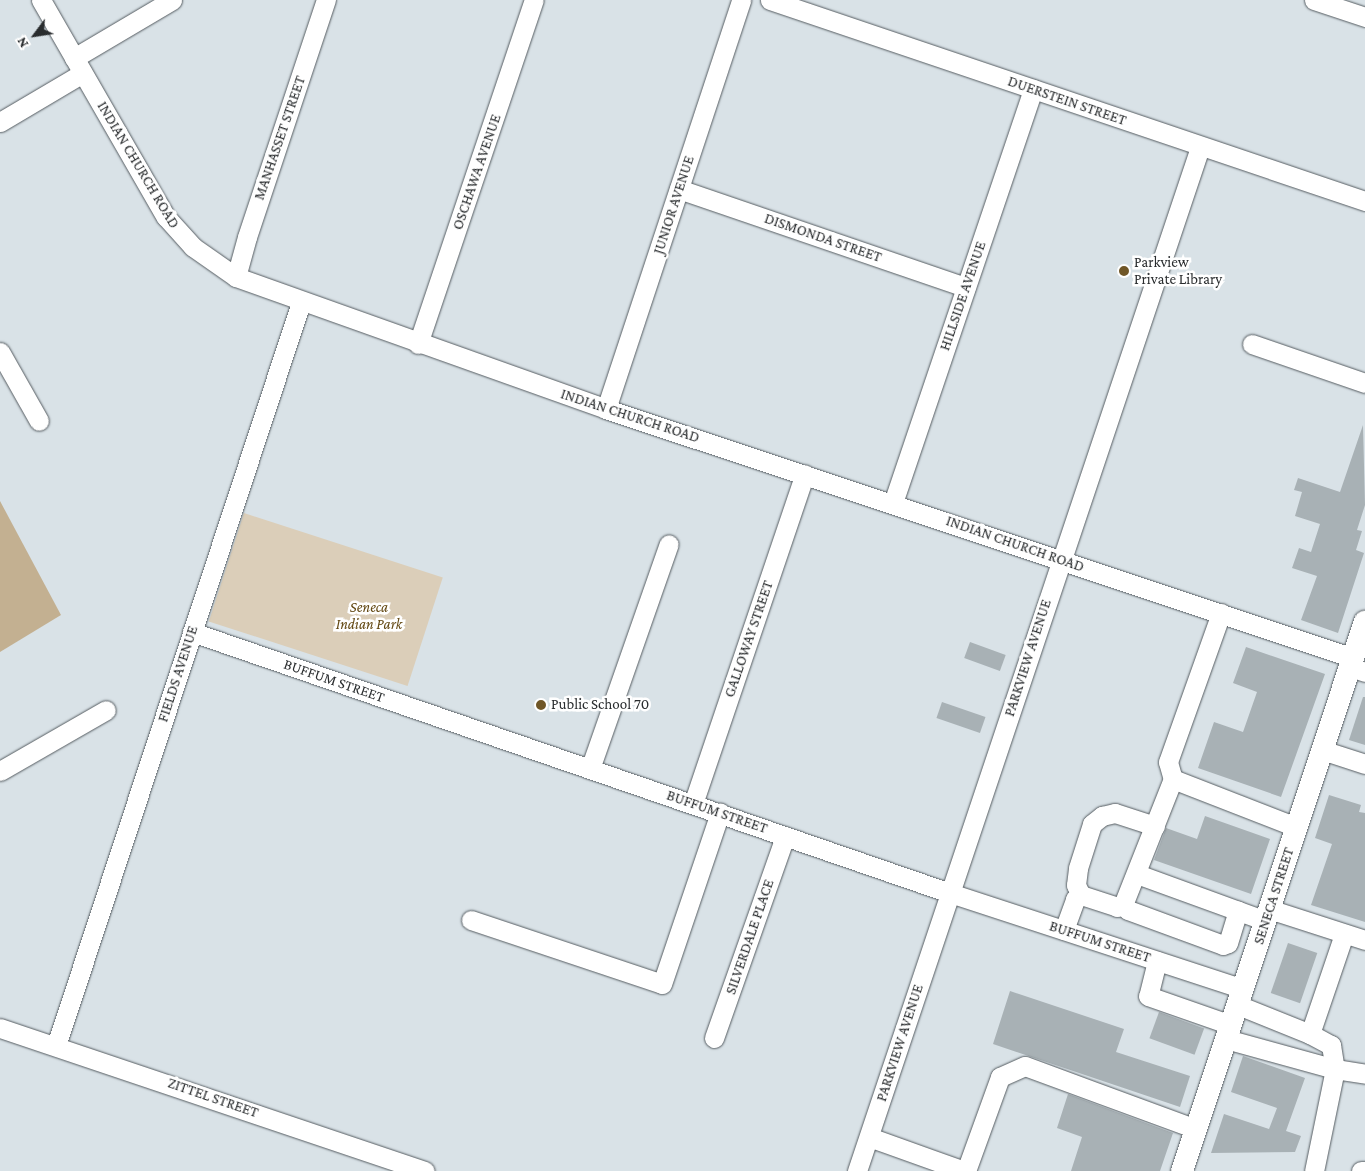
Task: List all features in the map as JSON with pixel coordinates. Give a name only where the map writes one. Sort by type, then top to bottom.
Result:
[{"type":"main road","name":"SENECA STREET","points":[[1182,1171],[1322,750],[1356,666],[1365,622]]},
{"type":"street","name":"INDIAN CHURCH ROAD","points":[[41,0],[166,217],[193,247],[236,278],[606,409],[1221,613],[1356,666]]},
{"type":"street","points":[[0,122],[172,0]]},
{"type":"street","name":"MANHASSET STREET","points":[[236,278],[247,237],[326,0]]},
{"type":"street","name":"OSCHAWA AVENUE","points":[[418,344],[534,0]]},
{"type":"street","name":"JUNIOR AVENUE","points":[[606,409],[741,0]]},
{"type":"street","name":"DUERSTEIN STREET","points":[[770,0],[1365,201]]},
{"type":"street","points":[[1314,0],[1365,18]]},
{"type":"street","name":"HILLSIDE AVENUE","points":[[893,503],[1033,90]]},
{"type":"street","name":"PARKVIEW AVENUE","points":[[857,1171],[1060,559],[1200,146]]},
{"type":"street","name":"DISMONDA STREET","points":[[679,189],[966,287]]},
{"type":"street","name":"FIELDS AVENUE","points":[[56,1046],[301,302]]},
{"type":"street","points":[[1252,344],[1365,383]]},
{"type":"street","points":[[0,352],[39,421]]},
{"type":"street","name":"GALLOWAY STREET","points":[[693,804],[805,474]]},
{"type":"street","points":[[590,769],[669,544]]},
{"type":"street","points":[[1155,826],[1115,813],[1102,816],[1092,824],[1078,868],[1076,885],[1081,895],[1117,907],[1123,905],[1137,874],[1173,779],[1168,762],[1221,613]]},
{"type":"street","name":"BUFFUM STREET","points":[[192,632],[950,893],[1157,961],[1234,1014]]},
{"type":"street","points":[[0,771],[106,710]]},
{"type":"street","points":[[1322,750],[1365,764]]},
{"type":"street","points":[[1173,779],[1296,827]]},
{"type":"street","points":[[471,920],[662,984],[720,813]]},
{"type":"street","name":"SILVERDALE PLACE","points":[[714,1038],[785,836]]},
{"type":"street","points":[[1137,874],[1238,910],[1267,915],[1365,940]]},
{"type":"street","points":[[1064,930],[1075,899],[1081,895]]},
{"type":"street","points":[[1123,905],[1128,910],[1223,945],[1228,943],[1238,910]]},
{"type":"street","points":[[1310,1034],[1344,934]]},
{"type":"street","points":[[1157,961],[1148,996],[1234,1014],[1310,1034],[1331,1045],[1335,1069],[1314,1171]]},
{"type":"street","points":[[1234,1014],[1315,1066],[1365,1074]]},
{"type":"street","name":"ZITTEL STREET","points":[[0,1028],[425,1171]]},
{"type":"street","points":[[869,1137],[965,1171],[1000,1077],[1025,1066],[1196,1129]]},
{"type":"green space","name":"Seneca Indian Park","points":[[244,513],[443,578],[408,686],[209,621]]},
{"type":"shaded area","points":[[0,501],[61,615],[0,652]]},
{"type":"building","points":[[1363,425],[1365,505],[1357,530],[1362,531],[1356,550],[1364,553],[1338,633],[1301,620],[1317,576],[1292,568],[1299,548],[1311,552],[1320,524],[1295,516],[1302,492],[1294,490],[1298,478],[1340,492]]},
{"type":"building","points":[[970,642],[1006,655],[1000,671],[964,658]]},
{"type":"building","points":[[1246,647],[1325,674],[1281,797],[1198,768],[1214,722],[1243,732],[1257,692],[1233,683]]},
{"type":"building","points":[[1363,697],[1365,697],[1365,745],[1349,740]]},
{"type":"building","points":[[942,702],[985,717],[980,733],[936,718]]},
{"type":"building","points":[[1329,795],[1361,805],[1359,812],[1365,813],[1365,922],[1311,905],[1332,844],[1315,838]]},
{"type":"building","points":[[1205,816],[1270,839],[1251,894],[1154,860],[1166,828],[1197,839]]},
{"type":"building","points":[[1288,943],[1317,953],[1300,1003],[1271,993]]},
{"type":"building","points":[[1010,991],[1124,1029],[1116,1052],[1190,1076],[1180,1107],[993,1044]]},
{"type":"building","points":[[1159,1012],[1204,1028],[1195,1055],[1149,1038]]},
{"type":"building","points":[[1243,1056],[1305,1078],[1286,1131],[1301,1136],[1295,1152],[1211,1153],[1224,1114],[1269,1129],[1277,1108],[1231,1092]]},
{"type":"building","points":[[1068,1094],[1173,1133],[1160,1171],[1071,1171],[1082,1137],[1057,1128]]},
{"type":"place","name":"Parkview Private Library","points":[[1124,271]]},
{"type":"place","name":"Public School 70","points":[[541,705]]}]
